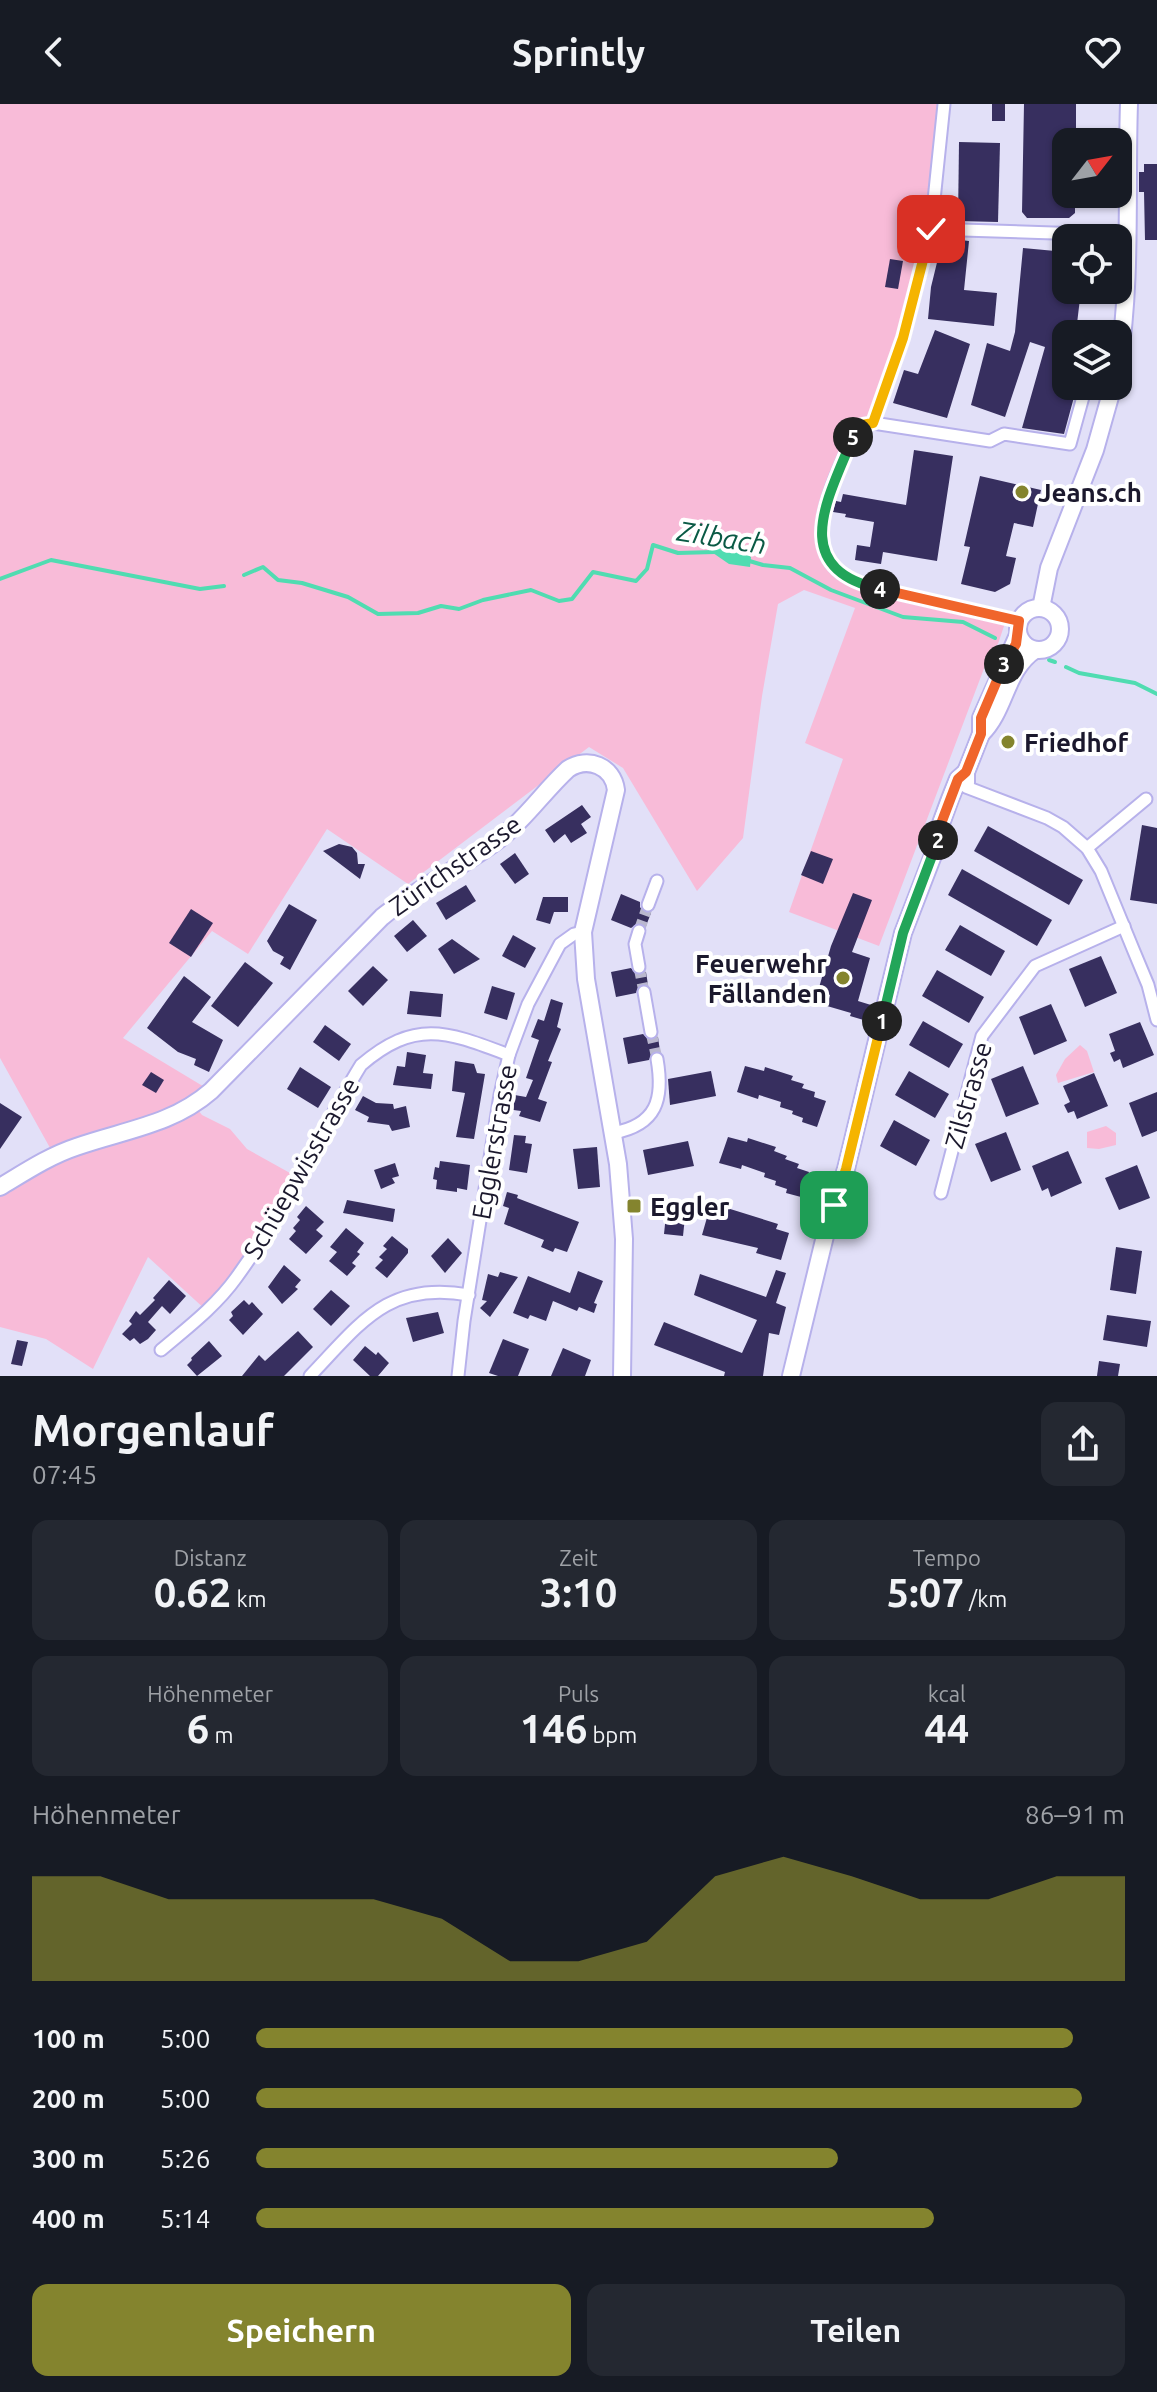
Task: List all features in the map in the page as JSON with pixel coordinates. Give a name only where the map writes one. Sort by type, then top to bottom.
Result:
[{"type":"main road","points":[[1123,320],[1127,286],[1129,104]]},
{"type":"main road","points":[[1041,608],[1049,568],[1095,450],[1109,400]]},
{"type":"main road","points":[[791,1376],[828,1226],[846,1169],[895,961],[914,903],[937,845],[948,833],[981,734],[981,718],[1019,628],[1028,611],[1041,608],[1056,616],[1060,632],[1051,646],[1035,650],[1016,666],[992,723],[981,734]]},
{"type":"main road","points":[[1019,628],[1027,646],[1035,650]]},
{"type":"main road","name":"Zürichstrasse","points":[[0,1187],[64,1151],[159,1123],[194,1105],[382,917],[504,836],[563,774],[580,763],[601,766],[608,771],[616,790],[583,932],[584,964],[618,1164],[624,1239],[622,1376]]},
{"type":"street","points":[[873,423],[903,338],[931,229],[944,104]]},
{"type":"street","points":[[931,229],[1052,233]]},
{"type":"street","points":[[1019,628],[866,586],[844,576],[828,558],[821,537],[823,514],[854,434],[862,425],[873,423],[990,441],[1004,434],[1070,444],[1082,400]]},
{"type":"street","points":[[966,780],[1047,818],[1087,848],[1101,871],[1124,926],[1148,985],[1157,1020]]},
{"type":"street","points":[[1087,848],[1146,799]]},
{"type":"street","points":[[648,905],[657,881]]},
{"type":"street","name":"Zilstrasse","points":[[941,1193],[982,1036],[1035,966],[1124,926]]},
{"type":"street","points":[[639,931],[635,944],[639,967]]},
{"type":"street","name":"Egglerstrasse","points":[[458,1376],[500,1095],[509,1055],[528,1004],[560,944],[583,932]]},
{"type":"street","points":[[644,992],[651,1032]]},
{"type":"street","name":"Schüepwisstrasse","points":[[161,1350],[207,1311],[235,1279],[286,1200],[361,1065],[370,1057],[397,1040],[426,1034],[459,1036],[509,1055]]},
{"type":"street","points":[[613,1133],[638,1127],[652,1112],[661,1083],[657,1059]]},
{"type":"street","points":[[310,1376],[378,1309],[413,1294],[433,1291],[469,1295]]},
{"type":"shaded area","points":[[0,104],[944,104],[931,229],[873,423],[854,434],[821,537],[845,576],[1007,617],[998,644],[991,650],[879,946],[789,912],[843,759],[805,743],[855,608],[804,590],[778,604],[743,838],[697,891],[623,768],[589,747],[408,884],[327,829],[248,954],[212,931],[123,1038],[211,1091],[194,1105],[202,1115],[230,1129],[247,1149],[299,1178],[207,1311],[148,1257],[93,1369],[46,1339],[0,1327],[0,1187],[54,1155],[0,1058]]},
{"type":"shaded area","points":[[725,546],[744,551],[751,557],[750,567],[729,564],[713,553],[713,548]]},
{"type":"shaded area","points":[[1080,1045],[1087,1051],[1094,1072],[1058,1083],[1056,1075],[1065,1059]]},
{"type":"shaded area","points":[[1106,1126],[1116,1133],[1116,1145],[1087,1148],[1087,1132]]},
{"type":"building","points":[[992,104],[1005,104],[1005,121],[992,121]]},
{"type":"building","points":[[1024,104],[1076,104],[1076,128],[1052,128],[1052,208],[1075,208],[1075,213],[1069,218],[1027,218],[1022,212]]},
{"type":"building","points":[[959,142],[1000,143],[998,222],[958,221]]},
{"type":"building","points":[[1144,164],[1157,164],[1157,240],[1145,240],[1144,192],[1139,192],[1139,172],[1144,172]]},
{"type":"building","points":[[943,238],[969,241],[964,290],[997,293],[994,326],[928,319],[931,287]]},
{"type":"building","points":[[1023,248],[1052,251],[1052,304],[1079,304],[1077,320],[1052,320],[1052,400],[1073,400],[1064,434],[1022,428],[1045,347],[1030,342],[1005,417],[971,405],[987,343],[1010,351],[1015,332]]},
{"type":"building","points":[[890,259],[903,261],[898,289],[885,287]]},
{"type":"building","points":[[935,330],[970,344],[947,418],[893,403],[904,370],[918,374]]},
{"type":"building","points":[[914,450],[953,456],[937,561],[883,552],[881,564],[855,560],[857,545],[870,547],[874,522],[833,512],[836,501],[841,502],[843,494],[906,505]]},
{"type":"building","points":[[980,476],[1041,490],[1033,527],[1014,523],[1006,556],[1016,558],[1010,584],[995,592],[961,584],[970,547],[964,546]]},
{"type":"building","points":[[582,805],[591,817],[581,824],[587,833],[571,843],[565,834],[554,843],[545,830]]},
{"type":"building","points":[[1142,825],[1157,828],[1157,904],[1130,900]]},
{"type":"building","points":[[988,826],[1083,880],[1069,905],[974,851]]},
{"type":"building","points":[[339,844],[352,847],[357,853],[358,864],[365,864],[360,879],[323,851]]},
{"type":"building","points":[[811,851],[833,859],[823,884],[801,875]]},
{"type":"building","points":[[515,853],[529,874],[515,884],[500,864]]},
{"type":"building","points":[[962,869],[1052,920],[1037,946],[948,895]]},
{"type":"building","points":[[466,885],[476,901],[446,920],[436,903]]},
{"type":"building","name":"Feuerwehr Fällanden","points":[[853,893],[872,900],[852,952],[870,958],[858,1001],[871,1005],[867,1021],[827,1006],[830,995],[818,991],[831,946]]},
{"type":"building","points":[[621,894],[640,902],[644,913],[651,913],[646,926],[638,923],[631,928],[611,920]]},
{"type":"building","points":[[543,897],[568,897],[568,912],[554,912],[550,924],[536,920]]},
{"type":"building","points":[[289,904],[317,920],[290,970],[280,964],[284,957],[273,951],[267,941]]},
{"type":"building","points":[[191,909],[213,923],[191,957],[169,943]]},
{"type":"building","points":[[413,920],[427,936],[407,952],[394,936]]},
{"type":"building","points":[[960,925],[1005,951],[991,976],[945,950]]},
{"type":"building","points":[[513,935],[536,948],[525,968],[502,956]]},
{"type":"building","points":[[452,939],[480,959],[454,974],[438,949]]},
{"type":"building","points":[[1101,956],[1117,993],[1085,1007],[1069,969]]},
{"type":"building","points":[[245,962],[273,983],[238,1027],[211,1006]]},
{"type":"building","points":[[373,966],[388,980],[363,1006],[348,991]]},
{"type":"building","points":[[631,968],[637,975],[646,972],[648,985],[639,985],[636,993],[616,997],[611,972]]},
{"type":"building","points":[[937,970],[984,997],[969,1023],[922,996]]},
{"type":"building","points":[[184,976],[211,997],[192,1022],[223,1040],[209,1072],[194,1065],[196,1059],[178,1052],[147,1028]]},
{"type":"building","points":[[492,986],[515,993],[507,1020],[484,1013]]},
{"type":"building","points":[[410,991],[443,994],[441,1017],[407,1014]]},
{"type":"building","points":[[551,999],[563,1003],[557,1027],[561,1029],[538,1099],[547,1102],[540,1122],[519,1116],[521,1111],[506,1109],[509,1094],[526,1097],[533,1080],[526,1078],[539,1040],[531,1037],[538,1019],[544,1021]]},
{"type":"building","points":[[1051,1004],[1067,1041],[1034,1055],[1019,1017]]},
{"type":"building","points":[[923,1021],[963,1044],[949,1068],[909,1045]]},
{"type":"building","points":[[1140,1022],[1154,1055],[1123,1068],[1120,1059],[1114,1062],[1110,1053],[1115,1051],[1109,1034]]},
{"type":"building","points":[[325,1025],[351,1044],[339,1061],[313,1042]]},
{"type":"building","points":[[643,1034],[649,1040],[658,1037],[660,1051],[652,1052],[649,1060],[628,1064],[623,1038]]},
{"type":"building","points":[[407,1052],[426,1055],[423,1073],[433,1074],[431,1089],[393,1085],[397,1066],[405,1067]]},
{"type":"building","points":[[455,1061],[474,1064],[477,1073],[485,1074],[474,1139],[456,1137],[465,1093],[452,1091]]},
{"type":"building","points":[[745,1066],[764,1071],[765,1067],[793,1076],[791,1080],[804,1084],[802,1088],[815,1092],[814,1097],[826,1101],[817,1127],[802,1122],[803,1118],[792,1114],[793,1111],[780,1107],[781,1102],[737,1092]]},
{"type":"building","points":[[1023,1066],[1039,1104],[1006,1117],[991,1079]]},
{"type":"building","points":[[300,1067],[331,1087],[318,1108],[287,1089]]},
{"type":"building","points":[[711,1071],[716,1096],[670,1105],[668,1079]]},
{"type":"building","points":[[909,1071],[949,1094],[935,1118],[895,1095]]},
{"type":"building","points":[[151,1072],[164,1080],[156,1093],[142,1085]]},
{"type":"building","points":[[1094,1073],[1108,1106],[1077,1119],[1074,1111],[1068,1113],[1064,1105],[1070,1102],[1063,1086]]},
{"type":"building","points":[[1157,1092],[1157,1131],[1142,1137],[1129,1103]]},
{"type":"building","points":[[363,1096],[376,1103],[393,1104],[394,1109],[406,1106],[410,1127],[392,1131],[389,1125],[367,1122],[369,1117],[355,1110]]},
{"type":"building","points":[[0,1103],[22,1117],[0,1149]]},
{"type":"building","points":[[894,1120],[930,1140],[916,1166],[880,1146]]},
{"type":"building","points":[[1006,1132],[1021,1170],[991,1182],[975,1144]]},
{"type":"building","points":[[514,1135],[526,1136],[525,1143],[532,1144],[527,1173],[509,1170]]},
{"type":"building","points":[[728,1137],[747,1142],[748,1138],[776,1147],[774,1151],[799,1164],[797,1168],[809,1172],[801,1197],[786,1193],[787,1189],[775,1185],[776,1181],[764,1177],[765,1173],[742,1165],[741,1169],[719,1163]]},
{"type":"building","points":[[688,1141],[694,1166],[648,1175],[643,1150]]},
{"type":"building","points":[[597,1147],[600,1187],[578,1189],[573,1149]]},
{"type":"building","points":[[1068,1151],[1082,1183],[1051,1197],[1048,1188],[1042,1191],[1032,1166]]},
{"type":"building","points":[[440,1161],[470,1165],[467,1190],[436,1189],[437,1180],[433,1179],[435,1167],[439,1168]]},
{"type":"building","points":[[395,1163],[399,1176],[392,1178],[395,1183],[381,1189],[374,1170]]},
{"type":"building","points":[[1137,1165],[1150,1198],[1119,1210],[1105,1178]]},
{"type":"building","points":[[507,1192],[579,1222],[567,1252],[555,1248],[553,1252],[541,1247],[544,1240],[504,1224],[509,1208],[503,1206]]},
{"type":"building","points":[[347,1200],[395,1209],[393,1222],[343,1213]]},
{"type":"building","points":[[306,1206],[324,1222],[316,1230],[323,1236],[306,1254],[289,1239],[300,1220],[297,1217]]},
{"type":"building","points":[[710,1207],[726,1212],[727,1208],[778,1224],[776,1229],[789,1233],[781,1260],[756,1253],[758,1248],[702,1235]]},
{"type":"building","points":[[666,1215],[685,1217],[683,1236],[664,1234]]},
{"type":"building","points":[[346,1228],[364,1243],[352,1263],[356,1266],[347,1276],[329,1261],[337,1252],[330,1247]]},
{"type":"building","points":[[392,1236],[408,1249],[408,1253],[387,1278],[375,1268],[383,1260],[379,1257],[387,1249],[383,1246]]},
{"type":"building","points":[[448,1238],[462,1253],[445,1273],[431,1256]]},
{"type":"building","points":[[1116,1247],[1142,1251],[1136,1294],[1110,1290]]},
{"type":"building","points":[[284,1265],[301,1280],[295,1287],[298,1289],[282,1304],[268,1287]]},
{"type":"building","points":[[776,1270],[786,1273],[776,1303],[786,1307],[779,1335],[769,1333],[763,1376],[724,1376],[725,1372],[654,1345],[664,1322],[742,1353],[757,1320],[694,1295],[700,1274],[766,1297]]},
{"type":"building","points":[[578,1271],[603,1281],[594,1303],[597,1304],[594,1313],[579,1307],[577,1311],[553,1301],[546,1321],[513,1313],[528,1276],[570,1293]]},
{"type":"building","points":[[500,1272],[518,1277],[490,1317],[480,1308],[487,1301],[482,1300],[488,1274],[498,1277]]},
{"type":"building","points":[[169,1280],[186,1296],[170,1314],[162,1306],[148,1322],[156,1330],[148,1339],[140,1344],[134,1338],[130,1341],[122,1334],[132,1324],[129,1321],[136,1311],[140,1315],[155,1300],[153,1298]]},
{"type":"building","points":[[331,1290],[350,1306],[331,1326],[313,1309]]},
{"type":"building","points":[[244,1300],[249,1305],[252,1302],[263,1314],[243,1335],[229,1320],[233,1316],[231,1312]]},
{"type":"building","points":[[438,1312],[444,1333],[413,1342],[406,1318]]},
{"type":"building","points":[[1107,1315],[1151,1321],[1147,1347],[1103,1340]]},
{"type":"building","points":[[298,1331],[313,1347],[284,1376],[242,1376],[259,1355],[265,1361]]},
{"type":"building","points":[[503,1339],[529,1349],[518,1376],[489,1373]]},
{"type":"building","points":[[17,1340],[28,1342],[22,1366],[11,1364]]},
{"type":"building","points":[[209,1341],[222,1356],[197,1376],[187,1365]]},
{"type":"building","points":[[365,1346],[376,1355],[378,1352],[389,1363],[378,1376],[370,1376],[353,1360]]},
{"type":"building","points":[[563,1348],[591,1360],[585,1376],[551,1376]]},
{"type":"building","points":[[1099,1361],[1120,1364],[1118,1376],[1097,1376]]},
{"type":"waterway","name":"Zilbach","points":[[244,575],[263,567],[278,580],[302,583],[348,597],[378,614],[418,613],[441,606],[459,609],[483,600],[531,590],[559,601],[572,599],[593,572],[636,581],[647,569],[653,545],[678,553],[715,552]]},
{"type":"waterway","name":"Zilbach","points":[[0,579],[51,560],[200,589],[224,586]]},
{"type":"waterway","name":"Zilbach","points":[[746,560],[790,568],[831,590],[903,617],[963,622],[995,638]]},
{"type":"waterway","name":"Zilbach","points":[[1049,660],[1055,662]]},
{"type":"waterway","name":"Zilbach","points":[[1066,667],[1079,673],[1135,683],[1157,694]]},
{"type":"tunnel","points":[[639,931],[648,905]]},
{"type":"tunnel","points":[[639,967],[644,992]]},
{"type":"tunnel","points":[[651,1032],[657,1059]]},
{"type":"place","name":"Jeans.ch","points":[[1022,492]]},
{"type":"place","name":"Friedhof","points":[[1008,742]]},
{"type":"place","name":"Feuerwehr Fällanden","points":[[843,978]]},
{"type":"place","name":"Eggler","points":[[634,1206]]},
{"type":"route","points":[[834,1205],[846,1169],[903,933],[937,845],[939,829],[950,799],[958,779],[966,772],[981,734],[981,718],[989,697],[1018,635],[1019,621],[866,586],[844,576],[828,558],[821,537],[823,514],[854,434],[862,425],[873,423],[903,338],[931,229]]}]
